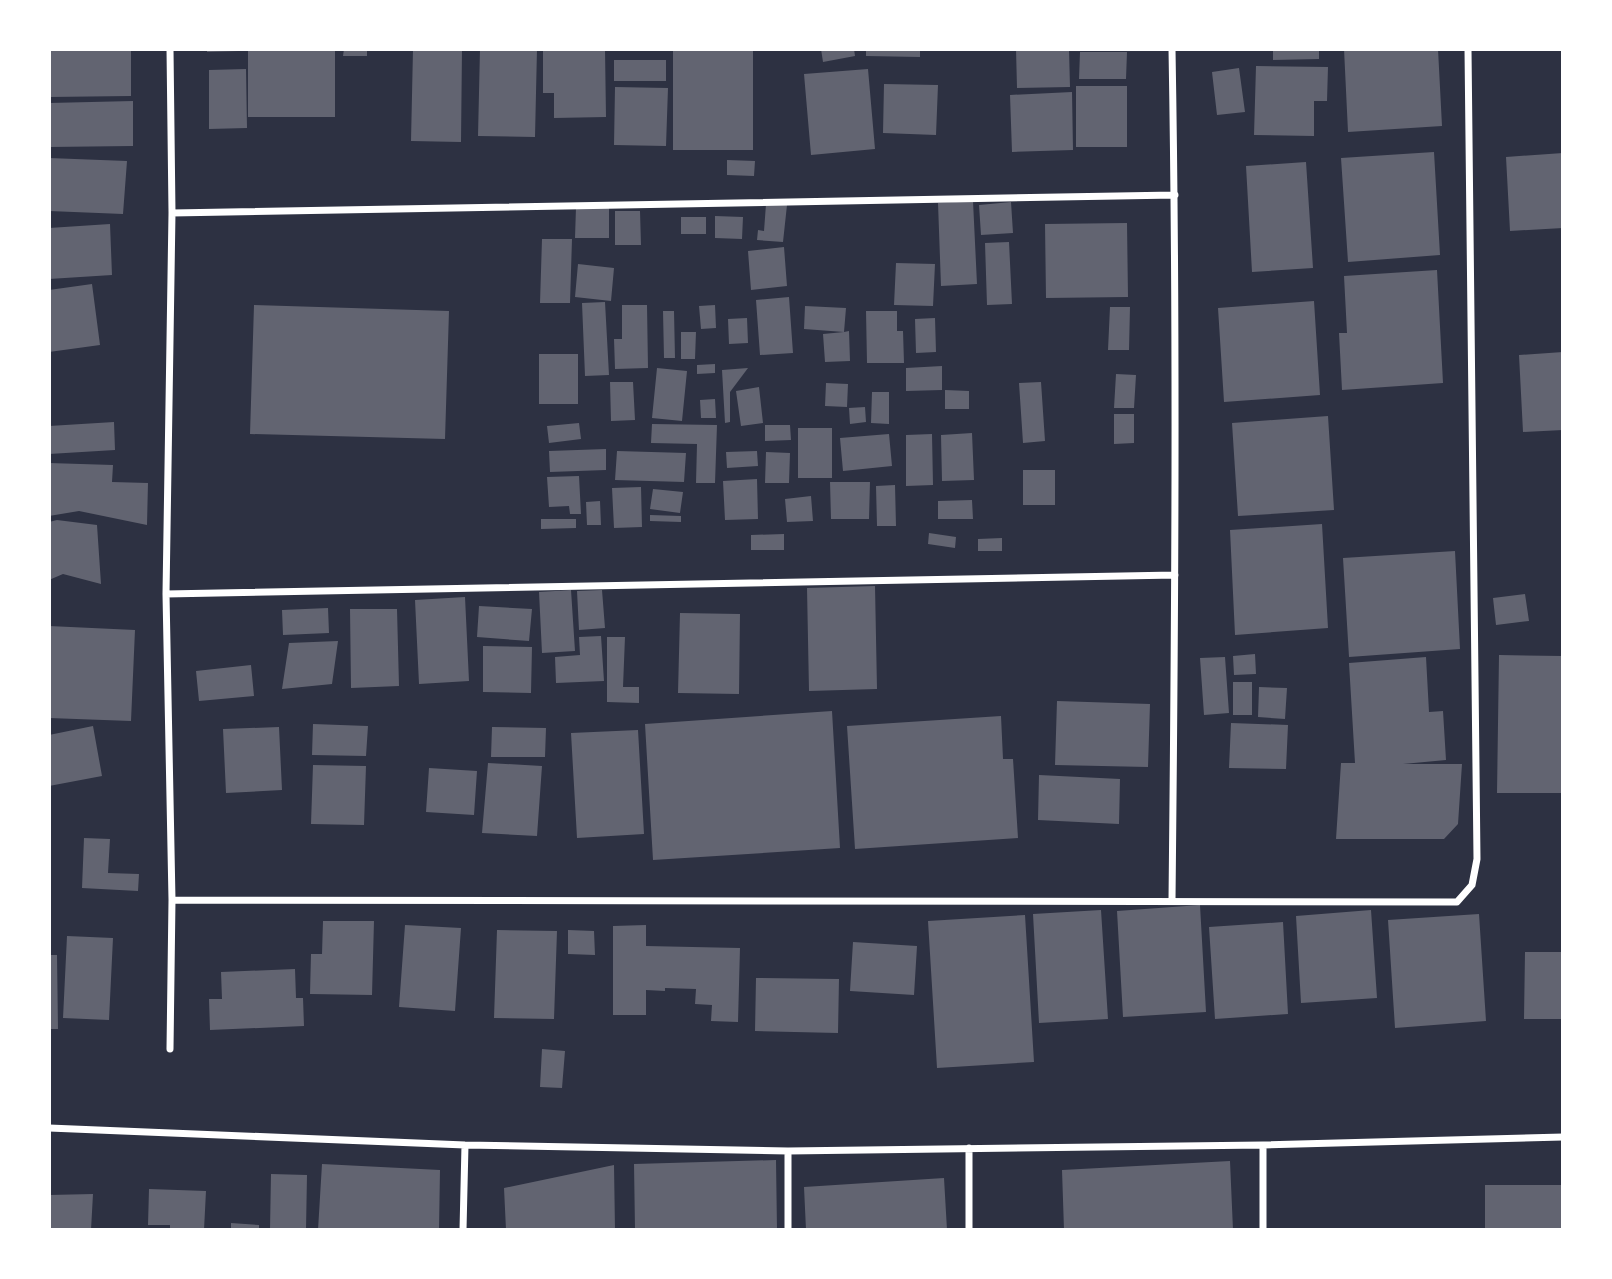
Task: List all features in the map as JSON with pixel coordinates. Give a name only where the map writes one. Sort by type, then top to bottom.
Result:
[{"type":"street","points":[[170,49],[173,213],[166,594],[172,900],[170,1049]]},
{"type":"street","points":[[1172,49],[1175,195],[1172,901]]},
{"type":"street","points":[[172,900],[1457,902],[1472,885],[1477,859],[1468,49]]},
{"type":"street","points":[[173,213],[1175,195]]},
{"type":"street","points":[[166,594],[1175,575]]},
{"type":"street","points":[[49,1128],[465,1145],[788,1151],[1263,1145],[1563,1137]]},
{"type":"street","points":[[463,1230],[465,1145]]},
{"type":"street","points":[[1263,1145],[1263,1230]]},
{"type":"street","points":[[969,1149],[969,1230]]},
{"type":"street","points":[[788,1151],[788,1230]]},
{"type":"building","points":[[49,49],[131,49],[131,96],[49,97]]},
{"type":"building","points":[[207,49],[239,49],[239,51],[207,52]]},
{"type":"building","points":[[248,49],[335,49],[335,117],[248,117]]},
{"type":"building","points":[[344,49],[367,49],[367,56],[343,56]]},
{"type":"building","points":[[413,49],[462,49],[461,142],[411,141]]},
{"type":"building","points":[[480,49],[537,49],[535,137],[478,136]]},
{"type":"building","points":[[543,49],[605,49],[606,117],[554,118],[554,93],[543,93]]},
{"type":"building","points":[[673,49],[753,49],[753,150],[673,150]]},
{"type":"building","points":[[821,49],[854,49],[855,56],[823,62]]},
{"type":"building","points":[[866,49],[920,49],[920,57],[866,56]]},
{"type":"building","points":[[1016,49],[1069,49],[1070,87],[1017,88]]},
{"type":"building","points":[[1273,49],[1319,49],[1319,59],[1273,60]]},
{"type":"building","points":[[1344,49],[1438,49],[1442,126],[1348,132]]},
{"type":"building","points":[[1080,52],[1127,52],[1126,79],[1079,79]]},
{"type":"building","points":[[614,60],[666,60],[666,81],[614,81]]},
{"type":"building","points":[[1256,66],[1328,67],[1327,101],[1314,101],[1314,136],[1254,135]]},
{"type":"building","points":[[1239,68],[1245,112],[1217,115],[1212,72]]},
{"type":"building","points":[[246,69],[247,128],[209,129],[209,70]]},
{"type":"building","points":[[868,69],[875,149],[811,155],[804,74]]},
{"type":"building","points":[[884,84],[938,85],[936,135],[883,133]]},
{"type":"building","points":[[1076,86],[1127,86],[1127,147],[1076,147]]},
{"type":"building","points":[[615,87],[668,88],[666,146],[614,145]]},
{"type":"building","points":[[1072,92],[1073,150],[1012,152],[1010,95]]},
{"type":"building","points":[[133,101],[133,146],[49,147],[49,103]]},
{"type":"building","points":[[1434,152],[1440,255],[1348,262],[1341,158]]},
{"type":"building","points":[[1563,153],[1563,228],[1510,231],[1506,157]]},
{"type":"building","points":[[49,158],[127,161],[123,214],[49,211]]},
{"type":"building","points":[[727,160],[755,161],[754,176],[727,175]]},
{"type":"building","points":[[1306,162],[1313,268],[1252,272],[1246,166]]},
{"type":"building","points":[[973,201],[977,284],[941,286],[938,203]]},
{"type":"building","points":[[1011,202],[1013,233],[981,235],[979,205]]},
{"type":"building","points":[[766,204],[787,205],[783,242],[757,240],[758,230],[764,231]]},
{"type":"building","points":[[576,207],[609,208],[609,238],[575,238]]},
{"type":"building","points":[[615,211],[640,211],[641,245],[615,245]]},
{"type":"building","points":[[715,216],[743,217],[742,239],[715,238]]},
{"type":"building","points":[[681,217],[706,217],[706,234],[681,234]]},
{"type":"building","points":[[1127,223],[1128,297],[1046,298],[1045,224]]},
{"type":"building","points":[[110,224],[112,275],[49,279],[49,228]]},
{"type":"building","points":[[542,239],[572,239],[570,303],[540,303]]},
{"type":"building","points":[[1009,242],[1012,304],[987,305],[985,243]]},
{"type":"building","points":[[784,247],[787,286],[751,290],[748,251]]},
{"type":"building","points":[[896,263],[935,264],[933,306],[894,305]]},
{"type":"building","points":[[578,264],[614,268],[611,301],[575,297]]},
{"type":"building","points":[[1437,270],[1443,383],[1342,390],[1339,333],[1347,333],[1344,276]]},
{"type":"building","points":[[92,284],[100,345],[49,352],[49,290]]},
{"type":"building","points":[[789,297],[793,353],[760,355],[756,300]]},
{"type":"building","points":[[1314,301],[1320,395],[1224,402],[1218,308]]},
{"type":"building","points":[[605,302],[609,375],[585,376],[582,303]]},
{"type":"building","points":[[254,305],[449,311],[445,439],[250,434]]},
{"type":"building","points":[[622,305],[647,305],[648,368],[615,369],[614,339],[622,339]]},
{"type":"building","points":[[715,305],[716,328],[701,329],[699,306]]},
{"type":"building","points":[[805,306],[846,308],[844,332],[804,329]]},
{"type":"building","points":[[1110,307],[1130,307],[1129,350],[1108,350]]},
{"type":"building","points":[[663,311],[674,311],[675,358],[664,358]]},
{"type":"building","points":[[866,311],[897,311],[897,331],[903,331],[904,363],[867,363]]},
{"type":"building","points":[[747,318],[748,343],[729,344],[728,319]]},
{"type":"building","points":[[935,318],[936,352],[916,353],[915,319]]},
{"type":"building","points":[[849,331],[850,361],[825,362],[823,334]]},
{"type":"building","points":[[681,332],[696,332],[695,359],[681,359]]},
{"type":"building","points":[[1563,352],[1563,430],[1523,432],[1519,355]]},
{"type":"building","points":[[539,354],[578,354],[578,404],[539,404]]},
{"type":"building","points":[[715,364],[715,373],[697,374],[697,365]]},
{"type":"building","points":[[942,366],[942,390],[906,391],[906,368]]},
{"type":"building","points":[[657,368],[687,371],[682,421],[652,418]]},
{"type":"building","points":[[748,368],[730,392],[730,422],[725,423],[722,370]]},
{"type":"building","points":[[1116,374],[1136,375],[1134,408],[1114,408]]},
{"type":"building","points":[[610,382],[633,382],[635,420],[611,421]]},
{"type":"building","points":[[1041,382],[1045,441],[1023,443],[1019,383]]},
{"type":"building","points":[[826,383],[848,384],[847,407],[825,406]]},
{"type":"building","points":[[759,387],[763,423],[741,426],[736,391]]},
{"type":"building","points":[[945,390],[969,391],[969,409],[945,409]]},
{"type":"building","points":[[872,392],[889,392],[889,424],[871,423]]},
{"type":"building","points":[[715,399],[716,418],[701,418],[700,400]]},
{"type":"building","points":[[865,407],[866,422],[850,424],[849,408]]},
{"type":"building","points":[[1114,414],[1134,414],[1134,443],[1114,444]]},
{"type":"building","points":[[1328,416],[1334,510],[1238,516],[1232,423]]},
{"type":"building","points":[[114,422],[115,450],[49,454],[49,426]]},
{"type":"building","points":[[579,423],[581,439],[549,443],[547,426]]},
{"type":"building","points":[[652,424],[717,425],[715,483],[696,483],[697,444],[651,443]]},
{"type":"building","points":[[765,425],[790,425],[791,440],[765,441]]},
{"type":"building","points":[[798,428],[832,428],[832,478],[798,478]]},
{"type":"building","points":[[972,433],[974,480],[942,481],[941,435]]},
{"type":"building","points":[[889,434],[892,466],[843,471],[840,438]]},
{"type":"building","points":[[932,434],[933,485],[906,486],[906,435]]},
{"type":"building","points":[[606,449],[606,470],[550,472],[549,451]]},
{"type":"building","points":[[617,451],[686,453],[684,482],[615,480]]},
{"type":"building","points":[[757,451],[758,466],[727,468],[726,452]]},
{"type":"building","points":[[766,452],[790,453],[789,483],[765,483]]},
{"type":"building","points":[[49,463],[113,465],[112,482],[148,483],[147,525],[79,511],[49,516]]},
{"type":"building","points":[[1023,470],[1055,470],[1055,505],[1023,505]]},
{"type":"building","points":[[579,476],[581,514],[570,514],[569,506],[549,507],[547,477]]},
{"type":"building","points":[[757,479],[758,519],[725,520],[723,481]]},
{"type":"building","points":[[830,482],[870,482],[869,519],[831,519]]},
{"type":"building","points":[[895,485],[896,526],[877,526],[876,486]]},
{"type":"building","points":[[641,487],[642,527],[614,528],[612,488]]},
{"type":"building","points":[[653,489],[683,492],[680,513],[650,509]]},
{"type":"building","points":[[811,496],[813,521],[787,522],[785,499]]},
{"type":"building","points":[[972,500],[973,519],[938,519],[938,501]]},
{"type":"building","points":[[600,501],[601,525],[587,525],[586,502]]},
{"type":"building","points":[[650,515],[681,516],[681,522],[650,521]]},
{"type":"building","points":[[541,519],[576,519],[576,528],[541,529]]},
{"type":"building","points":[[57,520],[97,525],[101,584],[63,574],[49,580],[49,522]]},
{"type":"building","points":[[1322,524],[1328,628],[1235,635],[1230,530]]},
{"type":"building","points":[[929,533],[956,537],[955,548],[928,544]]},
{"type":"building","points":[[784,534],[784,550],[751,550],[751,535]]},
{"type":"building","points":[[1002,538],[1002,551],[978,551],[978,539]]},
{"type":"building","points":[[1455,551],[1460,649],[1349,657],[1343,558]]},
{"type":"building","points":[[875,586],[877,689],[809,691],[807,588]]},
{"type":"building","points":[[571,590],[575,651],[542,653],[539,592]]},
{"type":"building","points":[[602,590],[605,628],[579,630],[577,591]]},
{"type":"building","points":[[1525,594],[1529,621],[1496,625],[1493,598]]},
{"type":"building","points":[[465,597],[469,681],[419,684],[415,600]]},
{"type":"building","points":[[479,606],[532,609],[529,641],[477,637]]},
{"type":"building","points":[[328,608],[329,633],[283,635],[282,610]]},
{"type":"building","points":[[350,609],[397,609],[399,686],[351,688]]},
{"type":"building","points":[[680,613],[740,614],[739,694],[678,693]]},
{"type":"building","points":[[49,626],[135,630],[131,721],[49,718]]},
{"type":"building","points":[[601,636],[604,681],[556,683],[555,657],[580,655],[579,637]]},
{"type":"building","points":[[607,637],[625,637],[623,687],[639,687],[639,703],[607,702]]},
{"type":"building","points":[[338,641],[332,684],[282,689],[289,643]]},
{"type":"building","points":[[483,646],[532,647],[531,693],[483,692]]},
{"type":"building","points":[[1255,654],[1256,674],[1234,675],[1233,656]]},
{"type":"building","points":[[1499,655],[1563,656],[1563,793],[1497,793]]},
{"type":"building","points":[[1225,657],[1229,713],[1204,715],[1200,658]]},
{"type":"building","points":[[1426,657],[1429,712],[1443,711],[1446,760],[1403,764],[1462,764],[1458,824],[1444,839],[1336,839],[1341,763],[1355,763],[1349,663]]},
{"type":"building","points":[[251,665],[254,696],[199,701],[196,671]]},
{"type":"building","points":[[1233,682],[1252,682],[1252,715],[1233,715]]},
{"type":"building","points":[[1259,687],[1287,688],[1285,719],[1258,717]]},
{"type":"building","points":[[1057,701],[1150,704],[1148,767],[1055,765]]},
{"type":"building","points":[[832,711],[840,848],[653,860],[645,724]]},
{"type":"building","points":[[1001,716],[1003,759],[1013,759],[1018,838],[855,849],[847,726]]},
{"type":"building","points":[[1231,723],[1288,725],[1286,769],[1229,768]]},
{"type":"building","points":[[313,724],[368,726],[366,756],[312,755]]},
{"type":"building","points":[[93,726],[102,776],[49,786],[49,735]]},
{"type":"building","points":[[279,727],[282,790],[226,793],[223,729]]},
{"type":"building","points":[[492,727],[546,728],[545,757],[491,757]]},
{"type":"building","points":[[638,730],[644,834],[577,838],[571,733]]},
{"type":"building","points":[[488,763],[542,766],[537,836],[482,833]]},
{"type":"building","points":[[313,765],[366,766],[364,825],[311,824]]},
{"type":"building","points":[[429,768],[477,771],[474,815],[426,812]]},
{"type":"building","points":[[1039,775],[1120,779],[1119,824],[1038,820]]},
{"type":"building","points":[[84,838],[110,839],[108,873],[139,874],[138,891],[82,888]]},
{"type":"building","points":[[1200,905],[1206,1012],[1123,1017],[1117,911]]},
{"type":"building","points":[[1101,910],[1108,1019],[1039,1023],[1033,914]]},
{"type":"building","points":[[1371,910],[1377,998],[1301,1003],[1296,916]]},
{"type":"building","points":[[1479,914],[1486,1021],[1395,1028],[1388,920]]},
{"type":"building","points":[[1025,915],[1034,1062],[937,1068],[928,921]]},
{"type":"building","points":[[323,921],[374,921],[372,995],[310,994],[311,954],[322,954]]},
{"type":"building","points":[[1283,922],[1288,1014],[1215,1019],[1209,927]]},
{"type":"building","points":[[405,925],[461,928],[455,1011],[399,1007]]},
{"type":"building","points":[[646,925],[646,946],[740,948],[738,1022],[711,1021],[712,1005],[695,1004],[696,989],[646,990],[646,1015],[613,1015],[613,926]]},
{"type":"building","points":[[497,930],[557,931],[554,1019],[494,1018]]},
{"type":"building","points":[[568,930],[594,931],[595,955],[568,954]]},
{"type":"building","points":[[67,936],[113,938],[109,1020],[63,1018]]},
{"type":"building","points":[[853,942],[917,946],[914,995],[850,991]]},
{"type":"building","points":[[1525,952],[1563,952],[1563,1019],[1524,1019]]},
{"type":"building","points":[[49,955],[57,955],[58,1029],[49,1029]]},
{"type":"building","points":[[295,969],[296,998],[303,998],[304,1026],[210,1030],[209,999],[222,999],[221,972]]},
{"type":"building","points":[[756,978],[839,979],[838,1033],[755,1031]]},
{"type":"building","points":[[542,1049],[565,1051],[562,1088],[540,1087]]},
{"type":"building","points":[[776,1160],[777,1230],[635,1230],[634,1164]]},
{"type":"building","points":[[1230,1161],[1233,1230],[1064,1230],[1062,1170]]},
{"type":"building","points":[[322,1164],[440,1170],[439,1230],[318,1230]]},
{"type":"building","points":[[614,1165],[615,1230],[506,1230],[504,1188]]},
{"type":"building","points":[[271,1174],[307,1175],[306,1230],[270,1229]]},
{"type":"building","points":[[944,1178],[947,1230],[806,1230],[804,1187]]},
{"type":"building","points":[[1485,1185],[1563,1185],[1563,1230],[1485,1230]]},
{"type":"building","points":[[149,1189],[206,1191],[204,1230],[170,1230],[170,1225],[148,1225]]},
{"type":"building","points":[[93,1194],[91,1230],[49,1230],[49,1195]]},
{"type":"building","points":[[231,1223],[259,1225],[259,1230],[231,1230]]}]
